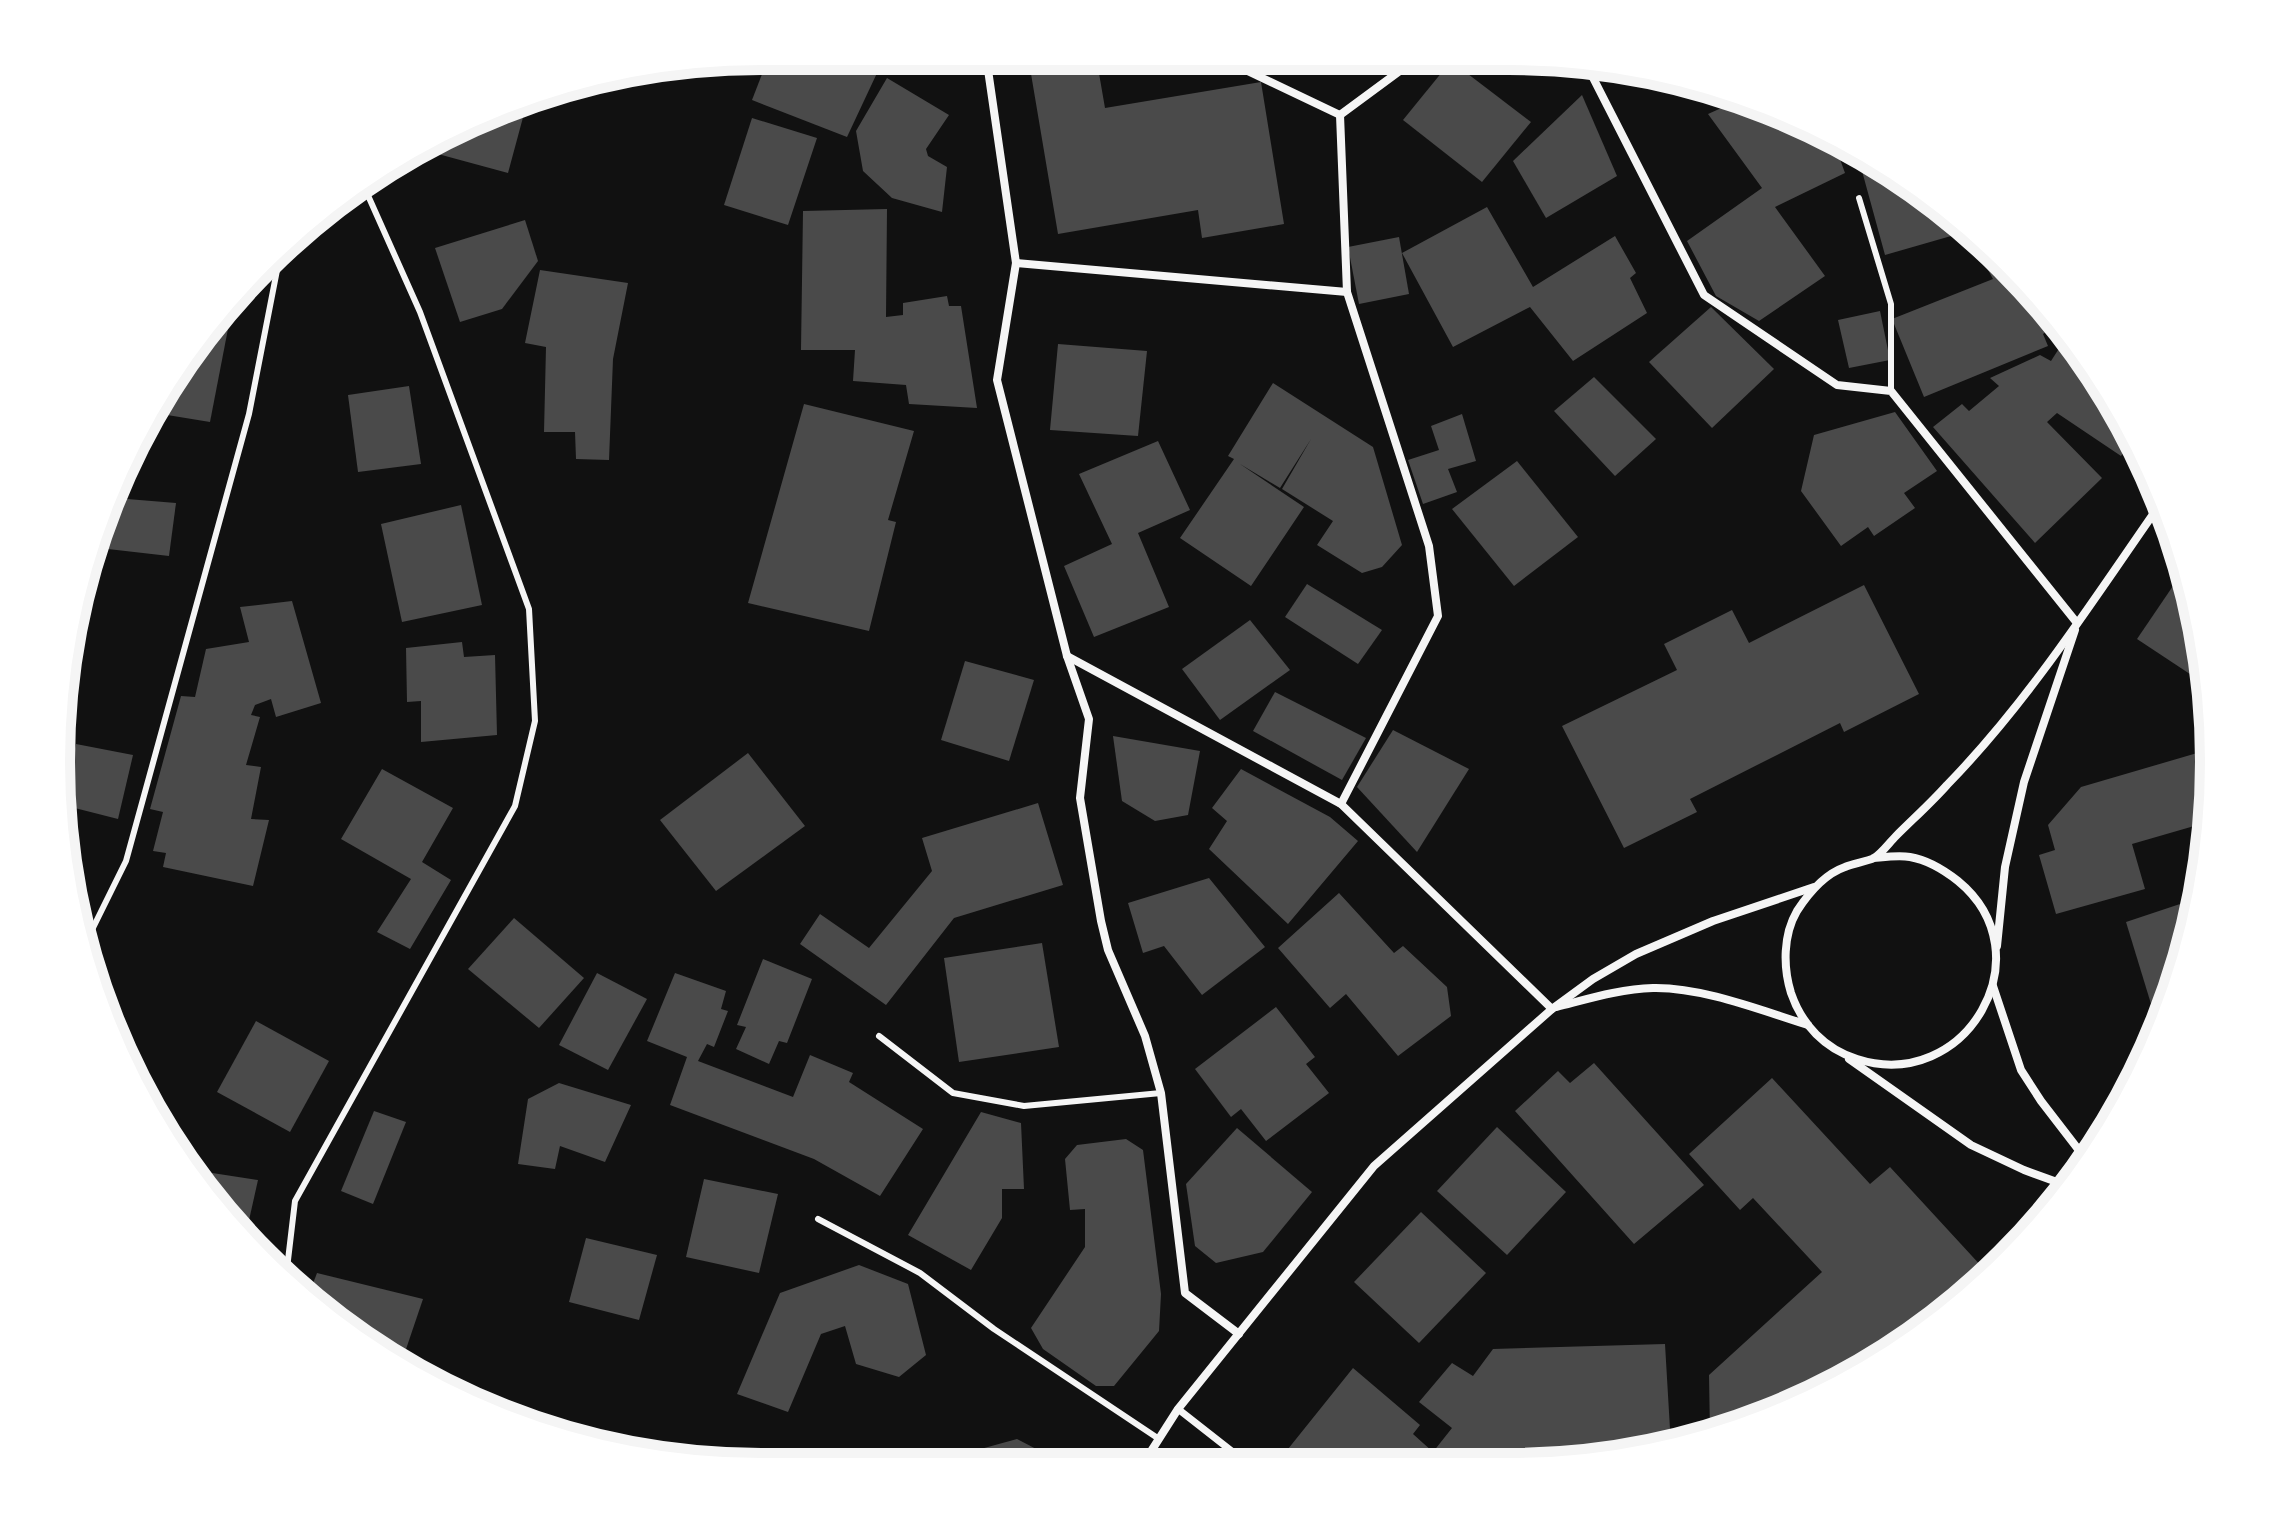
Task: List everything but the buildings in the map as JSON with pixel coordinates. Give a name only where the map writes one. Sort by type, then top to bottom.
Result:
[{"type":"street","points":[[988,70],[1016,263],[997,380],[1067,656],[1089,719],[1080,798],[1101,921],[1108,950],[1145,1036],[1161,1093],[1185,1293],[1239,1334]]},
{"type":"street","points":[[1245,70],[1340,115]]},
{"type":"street","points":[[1340,115],[1401,70]]},
{"type":"street","points":[[1592,75],[1704,295],[1837,385],[1891,391],[2077,623]]},
{"type":"street","points":[[1340,115],[1347,292],[1429,546],[1438,616],[1341,804]]},
{"type":"street","points":[[1016,263],[1347,292]]},
{"type":"street","points":[[1874,858],[1991,738],[2153,514]]},
{"type":"street","points":[[1842,1054],[1872,1064],[1904,1065],[1934,1056],[1961,1040],[1981,1015],[1993,986],[2005,867],[2024,782],[2077,623]]},
{"type":"street","points":[[1067,656],[1341,804],[1552,1009]]},
{"type":"street","points":[[1150,1453],[1178,1409],[1374,1166],[1552,1009],[1593,979],[1636,954],[1713,921],[1814,887],[1841,868],[1874,858],[1909,857],[1942,868],[1969,890],[1988,920],[1996,955]]},
{"type":"street","points":[[1814,887],[1795,914],[1786,946],[1786,978],[1797,1009],[1816,1035],[1971,1145],[2057,1182]]},
{"type":"street","points":[[1993,986],[2021,1070],[2079,1151]]},
{"type":"street","points":[[1552,1009],[1616,992],[1653,988],[1685,990],[1808,1025]]},
{"type":"street","points":[[1178,1409],[1234,1453]]},
{"type":"lane","points":[[288,1264],[295,1201],[515,806],[535,721],[529,609],[420,312],[367,194]]},
{"type":"lane","points":[[1859,198],[1891,304],[1891,391]]},
{"type":"lane","points":[[92,931],[126,861],[249,414],[277,269]]},
{"type":"lane","points":[[879,1036],[953,1093],[1024,1106],[1161,1093]]},
{"type":"lane","points":[[818,1219],[920,1273],[994,1329],[1159,1439]]}]
